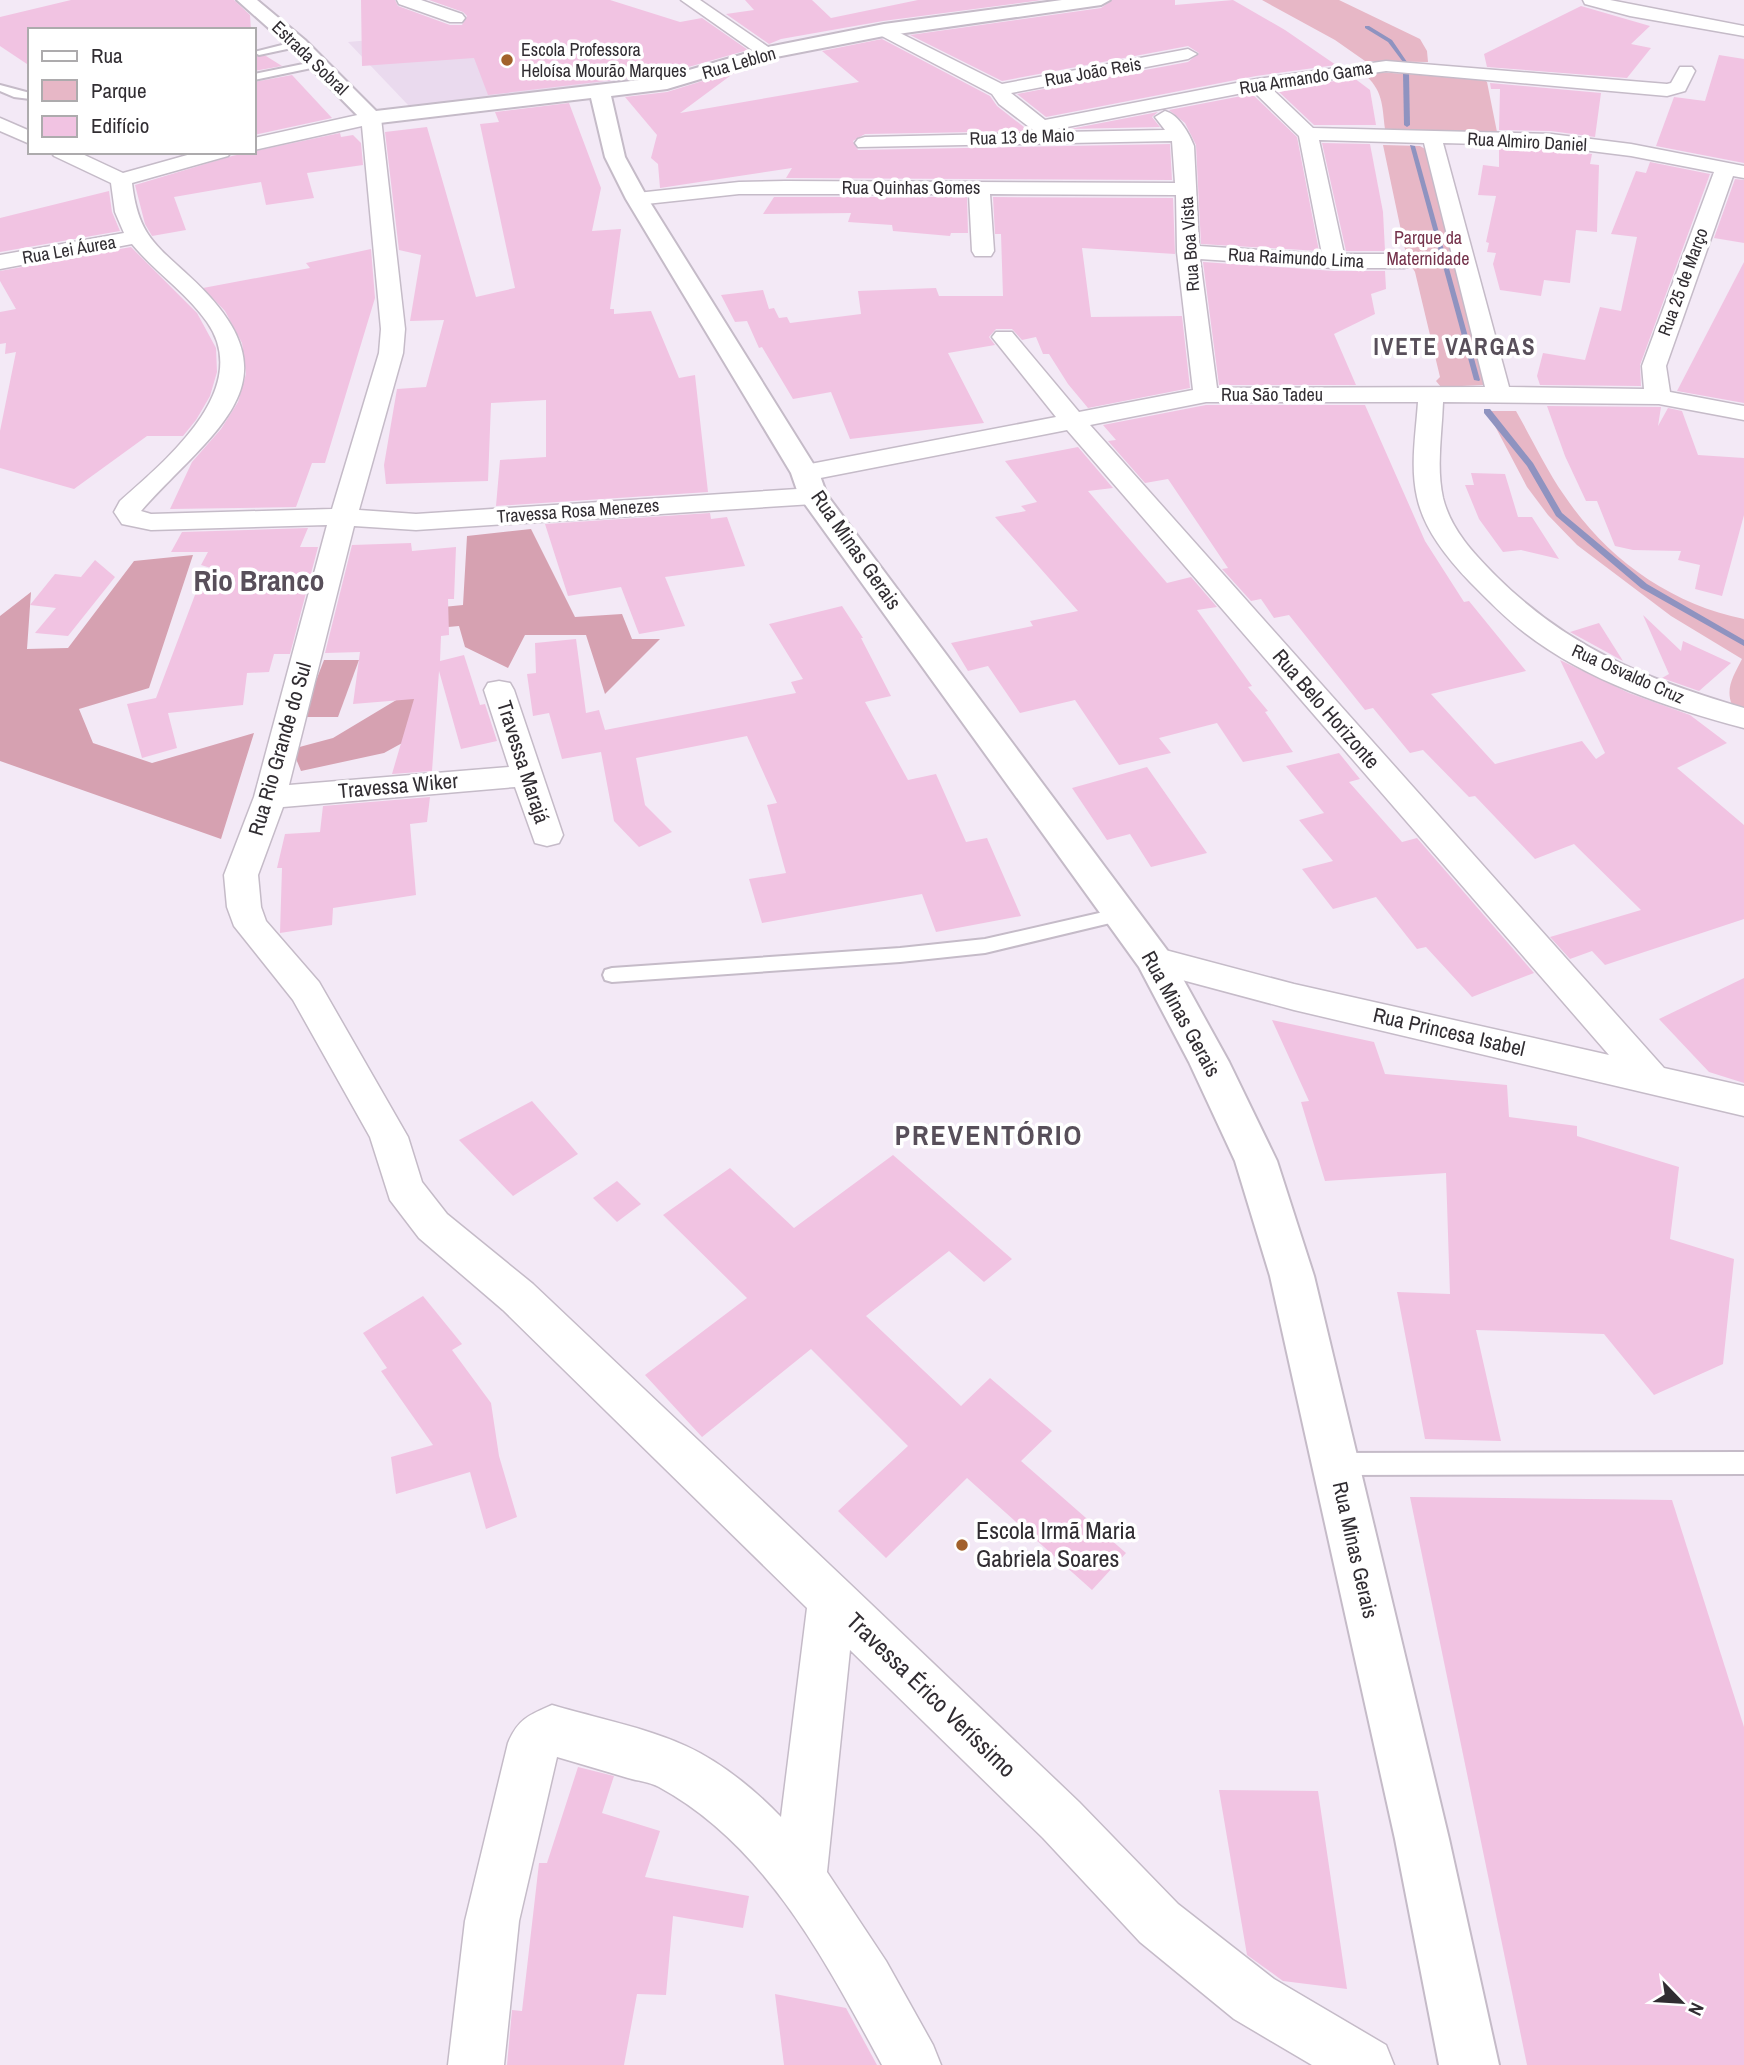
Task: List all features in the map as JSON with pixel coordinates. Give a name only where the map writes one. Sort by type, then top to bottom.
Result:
[{"type":"street","name":"Estrada Sobral","points":[[246,0],[298,44],[371,118]]},
{"type":"street","points":[[405,0],[456,18]]},
{"type":"street","points":[[690,0],[768,53]]},
{"type":"street","name":"Rua Leblon","points":[[256,144],[371,118],[600,92],[676,80],[768,53],[884,30],[1101,0]]},
{"type":"street","points":[[1591,0],[1630,11],[1744,31]]},
{"type":"street","points":[[884,30],[999,90],[1006,100],[1049,131]]},
{"type":"street","name":"Rua João Reis","points":[[999,90],[1188,54]]},
{"type":"street","name":"Rua Armando Gama","points":[[1049,131],[1153,103],[1386,66],[1667,90],[1678,86],[1686,71]]},
{"type":"street","points":[[1257,85],[1308,134],[1334,261]]},
{"type":"street","name":"Rua Minas Gerais","points":[[600,92],[615,157],[637,199],[809,484],[1154,960],[1209,1062],[1256,1161],[1292,1276],[1419,1826],[1469,2065]]},
{"type":"street","points":[[1153,103],[1180,135]]},
{"type":"street","name":"Rua Rio Grande do Sul","points":[[371,118],[393,329],[391,353],[368,442],[343,517],[270,797],[241,875],[244,907],[251,926],[306,991],[389,1137],[404,1189],[433,1226],[518,1297]]},
{"type":"street","points":[[0,124],[28,137]]},
{"type":"street","name":"Rua 13 de Maio","points":[[865,143],[1049,131],[1180,135]]},
{"type":"street","name":"Rua Almiro Daniel","points":[[1308,134],[1551,140],[1631,150],[1735,170]]},
{"type":"street","name":"Rua Boa Vista","points":[[1180,135],[1184,146],[1188,252],[1206,395]]},
{"type":"street","points":[[1427,137],[1494,394]]},
{"type":"street","points":[[65,154],[121,180],[214,154]]},
{"type":"street","name":"Rua 25 de Março","points":[[1659,397],[1654,381],[1654,366],[1735,170]]},
{"type":"street","points":[[121,180],[128,220],[138,237]]},
{"type":"street","name":"Rua Quinhas Gomes","points":[[637,199],[739,188],[1185,189]]},
{"type":"street","points":[[979,188],[983,251]]},
{"type":"street","name":"Travessa Rosa Menezes","points":[[138,237],[196,294],[224,332],[233,356],[232,372],[224,397],[209,424],[181,458],[130,507],[127,512],[132,518],[151,523],[343,517],[416,522],[809,484]]},
{"type":"street","name":"Rua Lei Áurea","points":[[0,262],[138,237]]},
{"type":"street","name":"Rua Raimundo Lima","points":[[1188,252],[1334,261],[1404,261]]},
{"type":"street","name":"Rua Belo Horizonte","points":[[1004,337],[1071,419],[1651,1078]]},
{"type":"street","name":"Rua São Tadeu","points":[[809,484],[1071,419],[1206,395],[1494,394],[1659,397],[1744,413]]},
{"type":"street","name":"Rua Osvaldo Cruz","points":[[1443,395],[1427,487],[1439,521],[1461,557],[1542,633],[1586,660],[1666,693],[1744,718]]},
{"type":"street","name":"Travessa Marajá","points":[[499,690],[547,835]]},
{"type":"street","name":"Travessa Wiker","points":[[270,797],[527,776]]},
{"type":"street","name":"Rua Princesa Isabel","points":[[1154,960],[1293,997],[1744,1101]]},
{"type":"street","name":"Travessa Érico Veríssimo","points":[[518,1297],[1061,1821],[1159,1923],[1254,1999],[1367,2065]]},
{"type":"street","points":[[800,1877],[832,1599]]},
{"type":"street","points":[[476,2065],[492,1920],[533,1743],[552,1730],[672,1766],[724,1799],[800,1877],[865,1978],[913,2065]]},
{"type":"lane","points":[[259,52],[298,44]]},
{"type":"lane","points":[[256,77],[318,64]]},
{"type":"lane","points":[[0,88],[17,95],[28,96]]},
{"type":"lane","points":[[612,975],[900,956],[985,946],[1121,914]]},
{"type":"lane","points":[[1336,1464],[1744,1463]]},
{"type":"shaded area","name":"Escola Professora Heloísa Mourão Marques","points":[[615,19],[664,78],[409,106],[348,42]]},
{"type":"shaded area","points":[[531,529],[575,617],[622,614],[632,639],[660,639],[605,694],[586,635],[525,635],[508,668],[465,647],[459,626],[415,630],[413,610],[463,605],[467,536]]},
{"type":"shaded area","points":[[193,555],[149,688],[79,709],[93,743],[152,763],[254,733],[221,839],[0,761],[0,616],[31,592],[27,649],[68,648],[134,561]]},
{"type":"shaded area","points":[[324,660],[359,660],[338,717],[302,717]]},
{"type":"shaded area","points":[[412,673],[424,731],[384,753],[301,771],[292,749],[333,738],[398,699]]},
{"type":"green space","points":[[1262,0],[1339,0],[1420,39],[1427,51],[1428,62],[1365,61],[1335,40]]},
{"type":"green space","points":[[1363,73],[1483,79],[1487,82],[1497,132],[1485,135],[1385,129],[1378,92]]},
{"type":"green space","name":"Parque da Maternidade","points":[[1383,145],[1420,146],[1425,149],[1487,382],[1483,385],[1441,387],[1436,381],[1440,377],[1415,272],[1407,259]]},
{"type":"green space","points":[[1487,411],[1516,411],[1564,495],[1599,539],[1620,558],[1666,590],[1717,612],[1744,619],[1744,708],[1732,705],[1729,693],[1742,659],[1671,616],[1577,545],[1548,515],[1527,487]]},
{"type":"building","points":[[71,0],[234,0],[250,15],[251,28],[28,28],[28,65],[0,46],[0,17]]},
{"type":"building","points":[[361,0],[395,0],[398,6],[450,25],[462,25],[467,16],[463,12],[429,0],[610,0],[680,22],[702,18],[748,50],[664,74],[488,95],[474,58],[362,66]]},
{"type":"building","points":[[745,0],[812,0],[831,18],[918,0],[1042,0],[883,21],[781,39],[769,44],[726,14],[754,10]]},
{"type":"building","points":[[1112,0],[1175,0],[1175,5],[1233,0],[1285,30],[1336,65],[1256,76],[1046,117],[1017,94],[1188,62],[1199,53],[1188,46],[1002,81],[910,35],[1101,8]]},
{"type":"building","points":[[1581,6],[1650,26],[1631,44],[1651,48],[1627,78],[1487,67],[1484,54]]},
{"type":"building","points":[[882,39],[990,96],[997,106],[1029,131],[865,134],[853,141],[858,150],[1170,144],[1172,180],[786,178],[792,168],[660,188],[658,164],[651,158],[657,135],[625,97],[667,92],[738,70],[680,113],[859,82],[822,51]]},
{"type":"building","points":[[256,55],[266,56],[282,66],[256,71]]},
{"type":"building","points":[[1719,55],[1744,59],[1744,163],[1656,146],[1674,97],[1705,101]]},
{"type":"building","points":[[292,75],[332,118],[256,135],[256,82]]},
{"type":"building","points":[[1354,78],[1370,90],[1376,125],[1314,125],[1277,90]]},
{"type":"building","points":[[1490,83],[1601,93],[1595,137],[1551,131],[1499,130],[1500,89],[1491,89]]},
{"type":"building","points":[[1252,94],[1297,137],[1319,251],[1201,244],[1196,145],[1185,123],[1169,110]]},
{"type":"building","points":[[569,103],[601,188],[592,231],[621,229],[610,309],[614,309],[614,314],[651,311],[679,378],[695,375],[708,492],[496,506],[500,460],[546,457],[546,400],[491,403],[488,481],[386,484],[384,465],[397,389],[426,387],[444,320],[410,321],[421,255],[399,250],[385,132],[427,127],[476,297],[515,288],[480,124],[499,122],[495,112]]},
{"type":"building","points":[[1158,112],[1152,117],[1160,127],[1070,129]]},
{"type":"building","points":[[340,133],[341,137],[353,135],[361,143],[363,165],[307,173],[314,198],[266,205],[261,182],[174,197],[186,230],[152,236],[145,224],[135,185],[232,156],[256,154],[256,151]]},
{"type":"building","points":[[1322,143],[1370,144],[1383,212],[1385,251],[1346,251]]},
{"type":"building","points":[[1499,147],[1592,154],[1590,164],[1599,165],[1597,232],[1576,230],[1570,283],[1544,280],[1541,296],[1500,290],[1493,264],[1496,253],[1487,252],[1489,243],[1486,242],[1496,196],[1478,195],[1483,165],[1499,167]]},
{"type":"building","points":[[1650,162],[1710,174],[1640,365],[1641,386],[1540,385],[1537,376],[1543,353],[1585,360],[1600,307],[1621,311],[1637,237],[1611,234],[1636,171],[1646,173]]},
{"type":"building","points":[[1735,179],[1744,180],[1744,243],[1714,238]]},
{"type":"building","points":[[109,191],[112,212],[120,231],[0,252],[0,218]]},
{"type":"building","points":[[774,197],[967,197],[968,233],[951,233],[950,236],[893,231],[892,225],[848,222],[851,213],[763,214]]},
{"type":"building","points":[[993,197],[1173,198],[1175,254],[1082,248],[1091,317],[1182,316],[1190,388],[1088,408],[1068,384],[1049,354],[1043,354],[1036,337],[1022,340],[1012,329],[996,329],[989,337],[995,345],[948,353],[984,423],[850,439],[831,392],[793,399],[762,347],[759,348],[747,321],[735,322],[721,295],[763,290],[769,309],[774,308],[779,318],[787,317],[790,323],[861,314],[858,291],[936,288],[939,296],[1003,296],[1001,234],[995,234]]},
{"type":"building","points":[[131,247],[197,313],[216,348],[217,372],[210,396],[196,420],[183,436],[147,436],[74,489],[0,468],[0,431],[16,352],[5,354],[6,343],[0,344],[0,312],[16,309],[0,281],[0,271]]},
{"type":"building","points":[[371,249],[375,298],[325,463],[312,463],[296,507],[170,509],[192,462],[221,429],[238,402],[246,374],[242,343],[225,311],[203,288],[310,268],[306,263]]},
{"type":"building","points":[[1203,262],[1334,271],[1385,271],[1386,289],[1371,294],[1375,314],[1334,334],[1356,385],[1219,385]]},
{"type":"building","points":[[1744,262],[1744,403],[1677,391]]},
{"type":"building","points":[[1206,405],[1365,405],[1425,541],[1464,602],[1469,601],[1526,671],[1431,694],[1495,764],[1582,741],[1596,759],[1605,753],[1560,660],[1629,693],[1690,715],[1727,743],[1677,768],[1744,825],[1744,919],[1605,965],[1592,951],[1570,959],[1550,937],[1641,910],[1574,844],[1535,859],[1475,796],[1469,797],[1423,750],[1410,753],[1373,708],[1365,710],[1289,615],[1274,618],[1261,599],[1251,601],[1222,569],[1228,568],[1168,479],[1145,483],[1108,441],[1116,440],[1103,425]]},
{"type":"building","points":[[1547,406],[1661,407],[1658,426],[1668,408],[1682,411],[1698,455],[1744,458],[1744,515],[1722,596],[1695,589],[1700,565],[1678,560],[1681,551],[1633,550],[1615,546],[1597,501],[1586,501],[1565,456]]},
{"type":"building","points":[[1078,447],[1113,488],[1088,491],[1167,583],[1191,577],[1217,607],[1197,610],[1252,686],[1248,687],[1268,711],[1265,712],[1293,752],[1243,762],[1217,723],[1159,738],[1171,753],[1119,765],[1075,700],[1020,713],[988,666],[968,671],[951,643],[1033,626],[1030,621],[1078,611],[995,517],[1026,511],[1021,506],[1037,502],[1005,461]]},
{"type":"building","points":[[1471,473],[1505,474],[1518,517],[1532,517],[1559,559],[1521,550],[1503,552],[1479,519],[1465,485],[1474,485]]},
{"type":"building","points":[[710,513],[711,519],[727,517],[745,566],[665,577],[685,626],[639,634],[621,587],[568,596],[545,524]]},
{"type":"building","points":[[308,528],[300,547],[318,547],[290,654],[274,654],[269,672],[247,673],[243,705],[168,713],[177,748],[142,758],[127,704],[156,698],[198,587],[231,590],[234,575],[201,565],[208,552],[171,552],[182,532]]},
{"type":"building","points":[[411,543],[412,551],[456,547],[454,599],[448,599],[449,635],[441,636],[440,661],[464,655],[480,705],[485,704],[497,741],[461,749],[439,671],[432,771],[392,774],[414,699],[353,704],[360,652],[325,653],[352,545]]},
{"type":"building","points":[[95,560],[115,577],[68,636],[35,633],[56,608],[30,605],[55,574],[81,577]]},
{"type":"building","points":[[842,606],[863,638],[891,696],[865,702],[908,780],[936,774],[966,842],[987,838],[1021,916],[936,932],[922,894],[762,923],[749,879],[786,873],[767,805],[777,803],[747,736],[636,758],[645,805],[672,832],[639,847],[614,821],[601,752],[562,759],[549,713],[533,716],[527,674],[536,673],[535,643],[576,639],[586,713],[599,710],[605,730],[796,693],[791,682],[803,679],[769,624]]},
{"type":"building","points":[[1643,615],[1681,651],[1683,641],[1731,663],[1699,691],[1662,678],[1669,674]]},
{"type":"building","points":[[1599,623],[1623,661],[1570,632]]},
{"type":"building","points":[[1339,753],[1360,779],[1349,782],[1402,842],[1417,838],[1534,973],[1472,997],[1426,947],[1417,949],[1376,897],[1333,909],[1302,869],[1333,861],[1299,820],[1324,813],[1286,766]]},
{"type":"building","points":[[1147,767],[1207,853],[1151,867],[1130,834],[1107,840],[1072,788]]},
{"type":"building","points":[[430,797],[427,822],[410,824],[416,895],[333,908],[332,925],[280,933],[282,868],[277,868],[285,834],[320,832],[323,806]]},
{"type":"building","points":[[1744,978],[1744,1083],[1709,1072],[1659,1019]]},
{"type":"building","points":[[1272,1020],[1374,1042],[1385,1074],[1507,1085],[1509,1117],[1577,1126],[1577,1136],[1679,1167],[1670,1239],[1734,1259],[1723,1364],[1654,1395],[1604,1334],[1476,1330],[1501,1441],[1425,1439],[1397,1292],[1450,1294],[1446,1173],[1325,1181],[1301,1102],[1309,1101]]},
{"type":"building","points":[[532,1101],[578,1154],[513,1196],[459,1140]]},
{"type":"building","points":[[893,1155],[1012,1259],[984,1282],[949,1251],[866,1316],[961,1406],[990,1378],[1052,1431],[1021,1461],[1126,1553],[1092,1590],[967,1478],[886,1558],[838,1511],[908,1446],[811,1349],[702,1437],[645,1375],[747,1298],[663,1215],[730,1168],[794,1228]]},
{"type":"building","points":[[617,1181],[641,1204],[617,1222],[593,1198]]},
{"type":"building","points":[[423,1296],[462,1344],[452,1350],[491,1403],[499,1456],[517,1517],[486,1529],[470,1472],[396,1494],[391,1457],[433,1445],[381,1371],[387,1368],[363,1333]]},
{"type":"building","points":[[1410,1497],[1672,1500],[1744,1727],[1744,2065],[1527,2065]]},
{"type":"building","points":[[578,1767],[614,1776],[602,1813],[660,1831],[645,1877],[749,1896],[743,1928],[673,1916],[666,1995],[637,1994],[624,2065],[507,2065],[512,2010],[522,2011],[539,1863],[547,1863]]},
{"type":"building","points":[[1219,1790],[1318,1791],[1347,1989],[1283,1981],[1247,1955]]},
{"type":"building","points":[[775,1994],[846,2008],[877,2065],[784,2065]]},
{"type":"waterway","points":[[1367,27],[1390,41],[1405,61]]},
{"type":"waterway","points":[[1406,73],[1407,125]]},
{"type":"waterway","points":[[1412,146],[1477,380]]},
{"type":"waterway","points":[[1487,411],[1530,465],[1559,514],[1644,586],[1744,643]]},
{"type":"place","name":"Escola Professora Heloísa Mourão Marques","points":[[507,60]]},
{"type":"place","name":"Escola Irmã Maria Gabriela Soares","points":[[962,1545]]},
{"type":"district","name":"IVETE VARGAS","points":[[1455,347]]},
{"type":"district","name":"Rio Branco","points":[[259,581]]},
{"type":"district","name":"PREVENTÓRIO","points":[[989,1135]]}]
